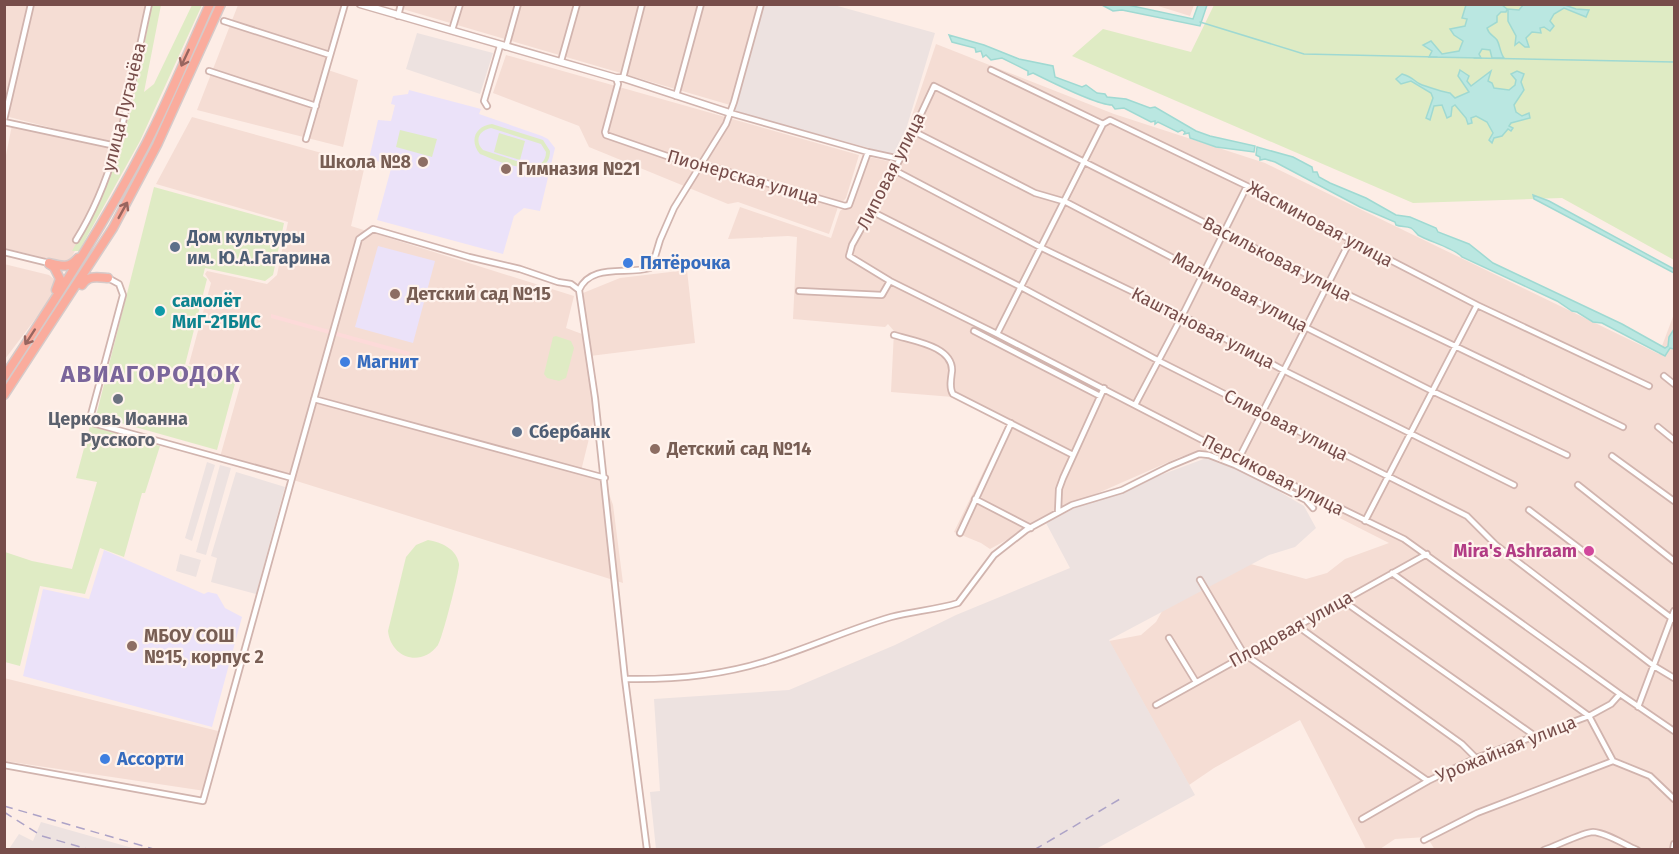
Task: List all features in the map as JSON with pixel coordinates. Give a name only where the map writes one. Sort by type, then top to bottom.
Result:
[{"type":"highway","points":[[148,141],[210,4]]},
{"type":"highway","points":[[4,395],[113,228],[157,145],[221,4]]},
{"type":"highway","points":[[4,377],[97,232],[153,133],[158,134],[157,145]]},
{"type":"highway","points":[[108,278],[98,272],[96,265],[113,228]]},
{"type":"highway","points":[[49,264],[70,265],[97,232]]},
{"type":"highway","points":[[47,312],[60,279],[54,267],[49,264]]},
{"type":"highway","points":[[61,309],[67,306],[87,279],[108,278]]},
{"type":"highway","points":[[14,363],[14,368],[21,370]]},
{"type":"street","points":[[31,4],[4,121],[116,146]]},
{"type":"street","name":"улица Пугачёва","points":[[76,240],[104,183],[116,146],[149,4]]},
{"type":"street","points":[[306,139],[345,4]]},
{"type":"street","points":[[360,4],[619,78],[730,113],[900,159]]},
{"type":"street","points":[[398,16],[401,4]]},
{"type":"street","points":[[452,30],[459,4]]},
{"type":"street","points":[[487,106],[484,101],[518,4]]},
{"type":"street","points":[[561,61],[577,4]]},
{"type":"street","points":[[619,78],[642,4]]},
{"type":"street","points":[[676,96],[701,4]]},
{"type":"street","points":[[647,849],[605,478],[579,290],[583,281],[591,276],[650,268],[674,208],[726,124],[761,4]]},
{"type":"street","points":[[224,21],[330,55]]},
{"type":"street","name":"Жасминовая улица","points":[[991,70],[1103,124],[1110,120],[1247,186],[1477,305],[1648,386]]},
{"type":"street","points":[[209,71],[316,106]]},
{"type":"street","name":"Пионерская улица","points":[[619,78],[604,132],[606,135],[690,164],[701,164],[844,206],[849,205],[868,152]]},
{"type":"street","name":"Липовая улица","points":[[849,256],[852,245],[900,159],[934,86]]},
{"type":"street","name":"Васильковая улица","points":[[934,86],[1328,285],[1623,427]]},
{"type":"street","points":[[997,334],[1103,124]]},
{"type":"street","name":"Малиновая улица","points":[[913,131],[1035,192],[1065,202],[1432,391],[1567,455]]},
{"type":"street","name":"Каштановая улица","points":[[894,170],[1042,248],[1183,316],[1410,434],[1514,485]]},
{"type":"street","points":[[1135,405],[1183,316],[1247,186]]},
{"type":"street","name":"Сливовая улица","points":[[871,211],[1021,287],[1159,361],[1467,516],[1496,545],[1654,666],[1674,678]]},
{"type":"street","points":[[4,765],[203,801],[359,239],[373,229],[571,284],[579,290]]},
{"type":"street","points":[[1236,465],[1350,241]]},
{"type":"street","points":[[4,252],[49,264]]},
{"type":"street","name":"Персиковая улица","points":[[849,256],[890,281],[1104,388],[1239,459],[1404,539],[1638,707],[1674,730]]},
{"type":"street","points":[[108,278],[119,284],[123,295],[89,422],[292,478]]},
{"type":"street","points":[[799,291],[882,295],[890,281]]},
{"type":"street","points":[[1365,521],[1477,305]]},
{"type":"street","points":[[974,331],[1100,396]]},
{"type":"street","points":[[894,335],[939,350],[950,358],[953,394],[1073,455]]},
{"type":"street","points":[[1664,376],[1674,384]]},
{"type":"street","points":[[1058,512],[1059,489],[1104,388]]},
{"type":"street","points":[[314,399],[605,478]]},
{"type":"street","points":[[960,533],[1011,423]]},
{"type":"street","points":[[1658,427],[1674,440]]},
{"type":"street","points":[[626,679],[662,679],[710,675],[728,671],[772,660],[891,617],[958,603],[994,555],[1031,528],[1072,505],[1122,490],[1199,454],[1209,455],[1236,465],[1306,500],[1313,508]]},
{"type":"street","points":[[1612,456],[1674,501]]},
{"type":"street","points":[[1578,485],[1674,561]]},
{"type":"street","points":[[975,499],[1031,528]]},
{"type":"street","points":[[1529,510],[1673,619]]},
{"type":"street","name":"Плодовая улица","points":[[1156,705],[1427,554]]},
{"type":"street","points":[[1392,573],[1589,716]]},
{"type":"street","points":[[1200,580],[1244,654],[1428,781]]},
{"type":"street","points":[[1342,600],[1535,736]]},
{"type":"street","points":[[1638,707],[1673,619],[1674,611]]},
{"type":"street","points":[[1296,625],[1462,744],[1476,758]]},
{"type":"street","points":[[1169,638],[1196,682]]},
{"type":"street","name":"Урожайная улица","points":[[1362,819],[1428,781],[1476,758],[1589,716],[1611,704],[1620,694]]},
{"type":"street","name":"Урожайная улица","points":[[1589,716],[1613,761]]},
{"type":"street","points":[[1424,840],[1477,813],[1613,761],[1650,776],[1674,799]]},
{"type":"street","points":[[1544,849],[1575,839],[1584,833],[1594,832],[1637,849]]},
{"type":"street","points":[[1673,849],[1674,844]]},
{"type":"shaded area","points":[[340,4],[344,6],[328,70],[358,80],[343,147],[197,110],[238,5]]},
{"type":"shaded area","points":[[1194,4],[1190,16],[1155,5]]},
{"type":"shaded area","points":[[4,5],[152,5],[115,144],[5,116]]},
{"type":"shaded area","points":[[389,5],[758,5],[730,105]]},
{"type":"shaded area","points":[[764,5],[834,5],[935,33],[898,156],[734,111]]},
{"type":"shaded area","points":[[417,33],[493,53],[480,94],[406,69]]},
{"type":"shaded area","points":[[936,44],[1114,114],[1265,163],[1659,354],[1674,314],[1674,849],[1435,850],[1427,837],[1395,839],[1380,849],[1366,849],[1300,720],[1214,768],[1189,785],[1109,641],[1141,635],[1156,622],[1170,597],[1243,562],[1306,579],[1327,573],[1345,559],[1389,543],[1217,456],[1201,451],[1180,457],[1073,504],[990,549],[954,532],[1006,425],[953,397],[891,392],[894,331],[888,324],[885,327],[793,319],[797,237],[728,239],[740,207],[831,238],[840,211],[847,205],[865,156],[896,163]]},
{"type":"shaded area","points":[[506,55],[859,155],[846,198],[838,207],[829,234],[738,202],[728,204],[589,147],[579,126],[493,93]]},
{"type":"shaded area","points":[[409,90],[481,109],[479,114],[542,136],[548,139],[555,148],[540,211],[524,208],[514,216],[503,254],[377,220],[392,165],[369,159],[378,120],[391,121],[395,105],[391,104],[393,96],[408,94]]},
{"type":"shaded area","points":[[192,117],[365,165],[351,226],[574,296],[566,328],[582,334],[597,406],[581,471],[603,477],[613,505],[623,583],[220,457],[242,379],[189,364],[211,283],[205,274],[207,271],[267,284],[277,275],[288,222],[156,184]]},
{"type":"shaded area","points":[[12,125],[120,148],[110,185],[68,264],[5,248],[5,160]]},
{"type":"shaded area","name":"Детский сад №15","points":[[378,246],[435,261],[413,343],[355,327]]},
{"type":"shaded area","points":[[4,264],[49,275],[61,285],[5,359]]},
{"type":"shaded area","points":[[687,270],[695,343],[590,356],[583,293],[620,278]]},
{"type":"shaded area","points":[[271,314],[410,352],[409,356],[271,318]]},
{"type":"shaded area","points":[[1209,457],[1259,480],[1304,506],[1316,528],[1295,547],[1269,555],[1109,640],[1195,795],[1096,849],[656,849],[650,792],[660,791],[654,699],[789,690],[895,645],[956,615],[1070,568],[1046,523],[1083,504]]},
{"type":"shaded area","points":[[207,462],[215,465],[192,541],[185,538]]},
{"type":"shaded area","points":[[220,465],[231,468],[206,555],[196,552]]},
{"type":"shaded area","points":[[236,472],[285,487],[256,594],[211,582],[217,558],[211,556]]},
{"type":"shaded area","name":"МБОУ СОШ №15, корпус 2","points":[[104,550],[204,594],[208,592],[217,594],[225,608],[242,617],[212,727],[23,676],[43,589],[89,599]]},
{"type":"shaded area","points":[[180,554],[201,560],[196,577],[176,571]]},
{"type":"shaded area","points":[[4,678],[218,731],[205,791],[5,761]]},
{"type":"shaded area","points":[[41,822],[136,849],[9,849],[19,834],[33,841]]},
{"type":"green space","points":[[152,5],[161,5],[144,92],[154,84],[192,5],[202,5],[140,141],[79,251],[72,251],[102,195],[124,135]]},
{"type":"green space","points":[[1214,5],[1674,5],[1674,260],[1562,198],[1413,203],[1072,56],[1103,29],[1191,52]]},
{"type":"green space","points":[[492,124],[543,140],[550,151],[548,161],[541,166],[521,168],[480,154],[474,139],[478,131]],"holes":[[[491,128],[541,144],[546,152],[545,158],[540,164],[532,166],[483,150],[478,140],[483,131]]]},
{"type":"green space","points":[[400,130],[437,139],[432,157],[396,147]]},
{"type":"green space","points":[[499,133],[525,141],[520,160],[494,152]]},
{"type":"green space","points":[[154,187],[284,223],[273,275],[265,281],[205,268],[203,276],[207,279],[185,365],[236,380],[217,450],[96,416]]},
{"type":"green space","points":[[553,337],[571,341],[574,348],[566,378],[559,381],[547,378],[544,374]]},
{"type":"green space","points":[[90,426],[160,446],[145,493],[142,493],[124,557],[100,548],[85,594],[40,586],[20,666],[5,662],[5,552],[32,561],[72,569],[97,482],[76,478]]},
{"type":"green space","points":[[428,540],[438,542],[452,550],[458,559],[459,569],[438,645],[423,656],[408,657],[395,648],[388,631],[406,557],[416,545]]},
{"type":"water","points":[[1102,5],[1128,5],[1193,19],[1198,5],[1207,5],[1200,26],[1122,10],[1113,11]]},
{"type":"water","points":[[1466,5],[1502,5],[1507,9],[1506,12],[1501,12],[1497,16],[1497,22],[1487,28],[1497,40],[1504,58],[1492,58],[1490,50],[1482,49],[1479,54],[1481,58],[1429,57],[1432,51],[1423,45],[1431,41],[1442,54],[1459,51],[1463,41],[1450,29],[1465,26],[1467,19],[1462,18]]},
{"type":"water","points":[[1523,5],[1565,5],[1589,10],[1586,17],[1564,8],[1554,14],[1550,21],[1554,26],[1550,31],[1544,27],[1540,28],[1541,33],[1532,32],[1526,38],[1529,47],[1525,47],[1519,42],[1515,45],[1516,36],[1508,21],[1508,9],[1519,10]]},
{"type":"water","points":[[949,35],[984,45],[1019,59],[1053,66],[1055,77],[1082,87],[1086,85],[1107,97],[1126,99],[1150,108],[1155,107],[1196,131],[1255,146],[1254,152],[1216,147],[1190,138],[1189,133],[1184,134],[1182,130],[1178,132],[1158,122],[1155,124],[1155,121],[1151,122],[1124,108],[1115,109],[1112,105],[1085,97],[1033,73],[1028,75],[1028,71],[1002,58],[991,60],[986,55],[983,57],[981,51],[976,52],[975,48],[952,42]]},
{"type":"water","points":[[1460,70],[1469,76],[1467,81],[1471,86],[1491,71],[1488,81],[1494,88],[1509,90],[1515,85],[1516,80],[1511,74],[1517,71],[1524,74],[1521,82],[1524,90],[1514,105],[1516,112],[1522,116],[1529,113],[1530,118],[1511,123],[1509,126],[1513,128],[1511,131],[1508,129],[1502,136],[1494,138],[1492,143],[1489,140],[1493,133],[1487,122],[1476,116],[1471,118],[1472,123],[1468,124],[1455,105],[1452,107],[1451,116],[1447,118],[1442,105],[1434,106],[1430,120],[1426,118],[1433,98],[1431,93],[1411,81],[1401,84],[1396,79],[1402,74],[1422,85],[1450,93],[1455,98],[1469,92],[1458,76]]},
{"type":"water","points":[[1257,147],[1293,157],[1312,167],[1313,172],[1317,172],[1319,177],[1330,183],[1366,198],[1396,215],[1410,217],[1436,228],[1438,232],[1469,244],[1493,263],[1622,324],[1665,348],[1668,346],[1669,337],[1674,329],[1674,349],[1670,348],[1665,356],[1602,323],[1593,322],[1557,301],[1418,235],[1411,228],[1396,225],[1395,222],[1360,207],[1275,162],[1260,160],[1260,157],[1256,155]]},
{"type":"water","points":[[1533,195],[1549,201],[1674,269],[1674,273],[1534,199]]},
{"type":"waterway","points":[[1200,22],[1304,54],[1437,57]]},
{"type":"waterway","points":[[1474,58],[1674,62]]},
{"type":"railway","points":[[1034,850],[1120,799]]},
{"type":"railway","points":[[4,806],[157,850]]},
{"type":"railway","points":[[4,812],[42,836],[91,850]]},
{"type":"place","name":"Школа №8","points":[[423,162]]},
{"type":"place","name":"Гимназия №21","points":[[506,169]]},
{"type":"place","name":"Дом культуры им. Ю.А.Гагарина","points":[[175,247]]},
{"type":"place","name":"Пятёрочка","points":[[628,263]]},
{"type":"place","name":"Детский сад №15","points":[[395,294]]},
{"type":"place","name":"самолёт МиГ-21БИС","points":[[160,311]]},
{"type":"place","name":"Магнит","points":[[345,362]]},
{"type":"place","name":"Церковь Иоанна Русского","points":[[118,399]]},
{"type":"place","name":"Сбербанк","points":[[517,432]]},
{"type":"place","name":"Детский сад №14","points":[[655,449]]},
{"type":"place","name":"Mira's Ashraam","points":[[1589,551]]},
{"type":"place","name":"МБОУ СОШ №15, корпус 2","points":[[132,646]]},
{"type":"place","name":"Ассорти","points":[[105,759]]},
{"type":"district","name":"АВИАГОРОДОК","points":[[151,374]]}]
